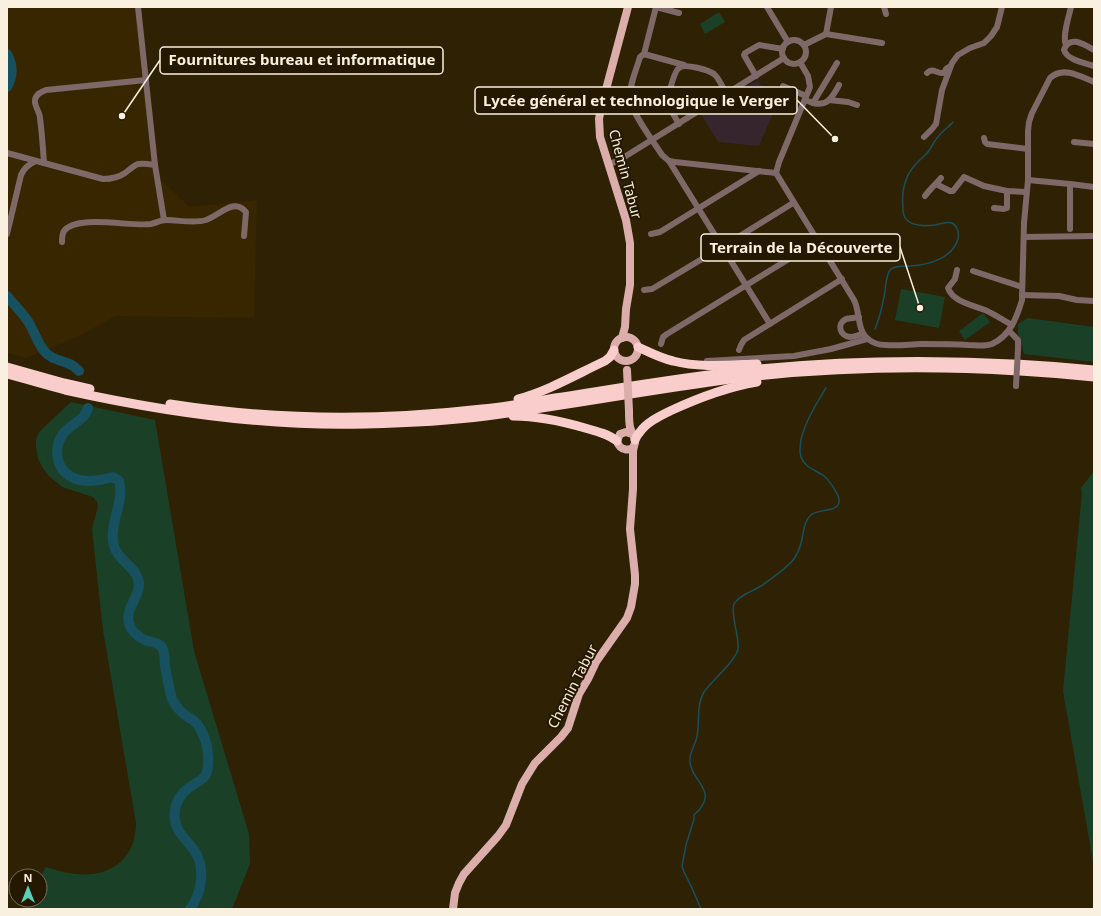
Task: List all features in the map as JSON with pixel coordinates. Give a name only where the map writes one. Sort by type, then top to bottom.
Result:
[{"type":"highway","points":[[638,346],[658,356],[692,365],[705,366],[785,363],[819,364]]},
{"type":"highway","points":[[484,413],[498,403],[526,397],[605,361],[614,350]]},
{"type":"highway","points":[[484,413],[688,378],[766,368],[819,364],[884,361],[962,361],[1094,370]]},
{"type":"highway","points":[[7,367],[64,383],[182,406],[248,413],[318,417],[484,413],[545,418],[602,433],[620,441]]},
{"type":"highway","points":[[634,440],[647,425],[659,417],[703,397],[750,383],[787,378],[944,371],[961,368]]},
{"type":"highway","points":[[7,374],[64,390],[182,412],[245,420],[285,423],[364,424],[416,422],[681,386],[820,371],[961,368],[1019,370],[1094,377]]},
{"type":"main road","name":"Chemin Tabur","points":[[625,338],[626,309],[630,285],[630,243],[626,220],[600,137],[599,119],[600,108],[628,7]]},
{"type":"main road","points":[[625,338],[634,340],[638,346],[635,357],[626,360],[617,357],[614,350],[617,342],[625,338]]},
{"type":"main road","name":"Chemin Tabur","points":[[453,909],[455,893],[461,879],[506,825],[522,784],[535,763],[568,728],[579,694],[596,662],[627,618],[632,607],[635,575],[630,529],[633,489],[632,472],[634,440],[628,411],[626,360]]},
{"type":"main road","points":[[620,441],[629,420]]},
{"type":"main road","points":[[628,432],[634,440],[627,450],[620,441],[628,432]]},
{"type":"main road","name":"Chemin Tabur","points":[[620,441],[632,472]]},
{"type":"street","points":[[138,7],[155,165],[164,220]]},
{"type":"street","points":[[679,13],[656,7],[644,54],[640,57],[631,88],[630,101],[633,110],[665,158],[669,161],[770,324]]},
{"type":"street","points":[[826,34],[831,7]]},
{"type":"street","points":[[885,7],[886,14]]},
{"type":"street","points":[[924,137],[936,124],[942,90],[953,60],[958,55],[984,43],[991,36],[997,27],[1002,7]]},
{"type":"street","points":[[1071,7],[1065,34],[1065,55],[1094,66]]},
{"type":"street","points":[[768,8],[788,42]]},
{"type":"street","points":[[804,45],[826,34],[882,43]]},
{"type":"street","points":[[795,40],[804,45],[806,52],[800,62],[793,63],[786,61],[783,55],[783,49],[788,42],[795,40]]},
{"type":"street","points":[[1066,45],[1080,42],[1094,50]]},
{"type":"street","points":[[756,76],[744,55],[745,53],[759,45],[783,49]]},
{"type":"street","points":[[644,54],[709,71],[719,80],[726,94]]},
{"type":"street","points":[[608,165],[621,159],[679,124],[784,58]]},
{"type":"street","points":[[800,62],[809,79],[810,87],[779,162],[776,173],[793,203],[814,234],[857,305],[862,334],[867,339],[875,343],[896,346],[943,343],[986,346],[992,344],[1009,331],[1019,311],[1022,295],[1026,192],[1028,180],[1028,131],[1032,113],[1053,74],[1059,72],[1077,74],[1094,82]]},
{"type":"street","points":[[813,102],[837,63]]},
{"type":"street","points":[[679,124],[669,107],[668,97],[677,71],[681,66],[686,65]]},
{"type":"street","points":[[927,73],[932,70],[942,74],[950,67]]},
{"type":"street","points":[[44,162],[40,117],[35,100],[40,92],[46,90],[146,80]]},
{"type":"street","points":[[783,86],[813,102],[820,104],[829,100],[839,85]]},
{"type":"street","points":[[829,100],[848,102],[857,105]]},
{"type":"street","points":[[984,138],[984,141],[987,144],[1028,149]]},
{"type":"street","points":[[1074,142],[1094,144]]},
{"type":"street","points":[[7,152],[103,179],[116,178],[138,164],[143,163],[155,165]]},
{"type":"street","points":[[7,234],[20,175],[27,166],[36,161]]},
{"type":"street","points":[[669,161],[776,173]]},
{"type":"street","points":[[651,234],[660,232],[759,171]]},
{"type":"street","points":[[936,184],[953,191],[964,177],[984,186],[1007,191],[1026,192]]},
{"type":"street","points":[[925,196],[930,188],[941,178]]},
{"type":"street","points":[[1028,180],[1094,187]]},
{"type":"street","points":[[1070,184],[1070,229]]},
{"type":"street","points":[[994,208],[1007,208],[1007,191]]},
{"type":"street","points":[[644,290],[652,289],[793,203]]},
{"type":"street","points":[[62,242],[64,231],[69,226],[78,224],[91,222],[138,225],[151,224],[164,220],[197,222],[205,220],[233,206],[238,206],[246,212],[244,236]]},
{"type":"street","points":[[1024,237],[1094,236]]},
{"type":"street","points":[[661,344],[667,334],[818,241]]},
{"type":"street","points":[[957,270],[955,279],[948,288],[950,292],[968,305],[984,310],[1012,325]]},
{"type":"street","points":[[973,272],[1022,287]]},
{"type":"street","points":[[739,350],[744,340],[842,280]]},
{"type":"street","points":[[1022,295],[1059,296],[1077,300],[1094,301]]},
{"type":"street","points":[[859,317],[845,320],[842,322],[840,327],[845,336],[853,337],[862,334]]},
{"type":"street","points":[[1009,331],[1018,340],[1016,386]]},
{"type":"street","points":[[673,361],[708,361],[794,356],[831,349],[867,339]]},
{"type":"shaded area","points":[[7,7],[138,7],[158,179],[190,207],[257,200],[254,318],[116,316],[79,336],[26,358],[7,353]]},
{"type":"shaded area","points":[[758,80],[775,109],[759,146],[718,142],[701,114]]},
{"type":"green space","points":[[719,12],[725,22],[705,34],[700,24]]},
{"type":"green space","points":[[901,289],[945,297],[939,328],[895,320]]},
{"type":"green space","points":[[983,313],[990,322],[965,340],[959,331]]},
{"type":"green space","points":[[1028,318],[1094,327],[1094,362],[1024,354],[1018,334],[1018,324]]},
{"type":"green space","points":[[71,402],[155,420],[194,651],[249,834],[250,864],[232,909],[22,909],[48,908],[48,868],[46,867],[66,873],[95,874],[106,871],[116,865],[125,858],[131,848],[135,837],[136,823],[103,630],[92,529],[98,506],[93,497],[62,487],[49,476],[42,467],[38,458],[36,447],[36,439],[40,431]]},
{"type":"green space","points":[[1094,471],[1094,867],[1063,691],[1082,493],[1081,488]]},
{"type":"waterway","points":[[7,54],[11,62],[12,70],[11,78],[7,87]]},
{"type":"waterway","points":[[875,329],[885,294],[886,280],[890,270],[892,268],[924,264],[938,260],[950,252],[958,239],[958,230],[956,226],[950,222],[935,225],[917,225],[908,221],[905,218],[903,201],[904,184],[912,169],[928,152],[935,140],[953,122]]},
{"type":"waterway","points":[[7,296],[27,319],[46,353],[75,367],[79,371]]},
{"type":"waterway","points":[[701,909],[682,866],[694,815],[702,806],[705,799],[705,792],[694,774],[690,759],[698,731],[700,702],[704,692],[733,660],[738,649],[738,639],[733,613],[733,608],[736,601],[778,574],[794,559],[800,547],[805,524],[811,515],[835,508],[838,505],[839,498],[832,484],[824,476],[805,464],[801,457],[800,449],[801,440],[808,421],[826,388]]},
{"type":"waterway","points":[[88,408],[86,414],[62,435],[57,451],[59,463],[62,469],[71,477],[83,481],[95,481],[113,477],[119,481],[120,497],[113,530],[114,546],[119,556],[138,577],[139,583],[139,588],[129,612],[128,618],[130,626],[140,637],[158,644],[163,648],[167,679],[172,699],[181,712],[199,726],[207,746],[207,773],[201,780],[188,788],[181,795],[175,809],[177,828],[194,850],[200,864],[200,888],[190,909]]},
{"type":"place","name":"Fournitures bureau et informatique","points":[[122,116]]},
{"type":"place","name":"Lycée général et technologique le Verger","points":[[835,139]]},
{"type":"place","name":"Terrain de la Découverte","points":[[920,308]]}]
